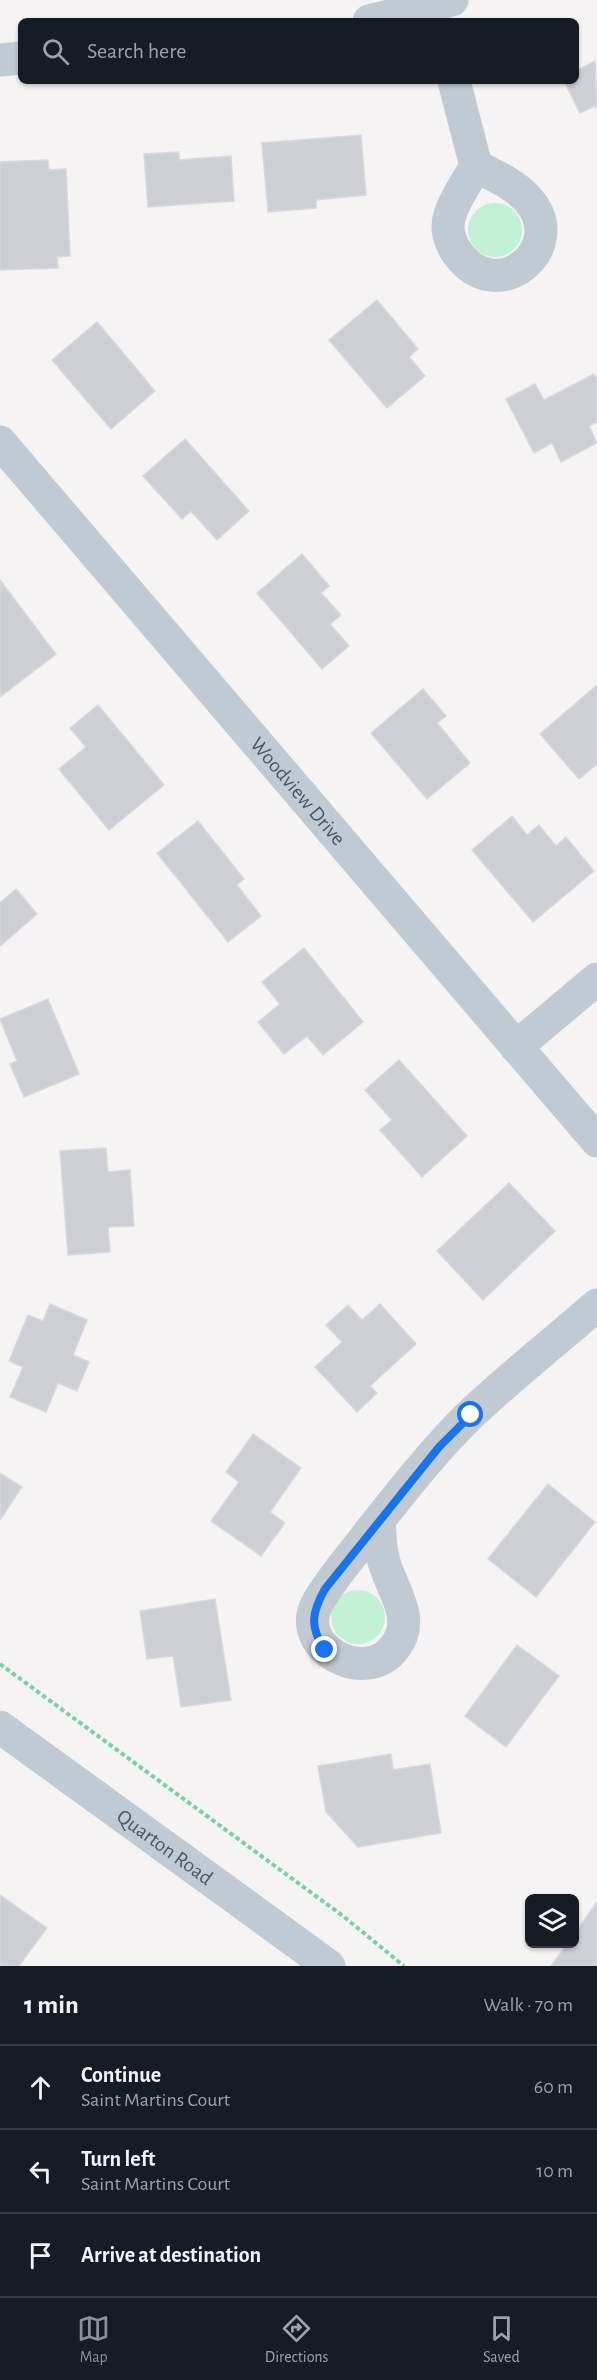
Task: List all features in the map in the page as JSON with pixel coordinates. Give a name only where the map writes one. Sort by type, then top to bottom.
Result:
[{"type":"street","points":[[387,18],[441,9]]},
{"type":"street","points":[[0,60],[18,58]]},
{"type":"street","points":[[455,84],[476,166]]},
{"type":"street","name":"Woodview Drive","points":[[0,442],[597,1141]]},
{"type":"street","points":[[516,1047],[597,979]]},
{"type":"street","points":[[379,1521],[439,1447],[471,1415],[597,1305]]},
{"type":"street","name":"Quarton Road","points":[[0,1727],[329,1966]]},
{"type":"path","points":[[0,1664],[343,1916],[404,1966]]},
{"type":"green space","points":[[490,203],[500,203],[510,207],[518,215],[522,230],[518,245],[510,253],[500,257],[490,257],[480,253],[472,245],[468,235],[468,225],[472,215],[480,207]]},
{"type":"green space","points":[[353,1590],[363,1590],[377,1598],[383,1607],[385,1617],[383,1627],[377,1636],[363,1644],[353,1644],[336,1632],[331,1622],[331,1612],[343,1595]]},
{"type":"building","points":[[595,61],[597,109],[595,106],[580,113],[566,84],[579,84],[579,69]]},
{"type":"building","points":[[361,135],[366,195],[316,200],[316,208],[268,212],[262,143]]},
{"type":"building","points":[[179,152],[179,160],[231,156],[234,201],[148,207],[144,154]]},
{"type":"building","points":[[48,160],[49,170],[66,169],[70,256],[57,257],[58,268],[0,270],[0,162]]},
{"type":"building","points":[[377,300],[418,349],[409,357],[425,376],[387,408],[329,340]]},
{"type":"building","points":[[97,322],[155,391],[111,429],[52,360]]},
{"type":"building","points":[[594,374],[597,379],[597,422],[589,426],[597,443],[561,462],[552,443],[534,453],[506,399],[535,384],[544,400]]},
{"type":"building","points":[[185,439],[249,511],[217,540],[191,511],[182,519],[143,476]]},
{"type":"building","points":[[302,554],[329,586],[321,593],[341,615],[330,624],[349,646],[322,669],[257,593]]},
{"type":"building","points":[[0,580],[56,654],[0,697]]},
{"type":"building","points":[[597,685],[597,764],[579,779],[540,734]]},
{"type":"building","points":[[423,689],[446,716],[437,723],[470,763],[427,799],[371,733]]},
{"type":"building","points":[[98,705],[164,785],[109,830],[59,769],[86,747],[70,728]]},
{"type":"building","points":[[512,816],[527,835],[539,825],[556,846],[566,837],[594,871],[533,922],[472,850]]},
{"type":"building","points":[[198,821],[244,879],[237,885],[261,916],[228,942],[157,853]]},
{"type":"building","points":[[16,889],[37,914],[0,946],[0,903]]},
{"type":"building","points":[[304,948],[363,1022],[323,1055],[307,1036],[284,1054],[258,1022],[280,1004],[262,982]]},
{"type":"building","points":[[48,999],[79,1074],[24,1097],[10,1064],[17,1061],[0,1019]]},
{"type":"building","points":[[399,1060],[467,1136],[422,1177],[380,1130],[392,1120],[365,1090]]},
{"type":"building","points":[[106,1148],[108,1172],[130,1170],[134,1226],[108,1227],[110,1252],[68,1255],[60,1151]]},
{"type":"building","points":[[509,1183],[555,1231],[483,1300],[437,1251]]},
{"type":"building","points":[[50,1304],[87,1320],[73,1355],[89,1362],[77,1391],[58,1383],[46,1412],[10,1397],[23,1367],[9,1361],[28,1315],[43,1321]]},
{"type":"building","points":[[380,1304],[416,1344],[370,1386],[377,1393],[357,1412],[315,1367],[342,1342],[326,1325],[348,1305],[362,1320]]},
{"type":"building","points":[[253,1434],[301,1468],[270,1512],[285,1523],[261,1556],[211,1521],[239,1482],[226,1472]]},
{"type":"building","points":[[0,1473],[22,1487],[0,1520]]},
{"type":"building","points":[[548,1484],[595,1522],[536,1597],[488,1559]]},
{"type":"building","points":[[215,1599],[231,1700],[181,1707],[173,1656],[147,1659],[140,1611]]},
{"type":"building","points":[[517,1645],[559,1676],[506,1747],[465,1716]]},
{"type":"building","points":[[391,1754],[393,1770],[430,1764],[441,1833],[358,1847],[326,1812],[318,1766]]},
{"type":"building","points":[[0,1895],[47,1928],[19,1966],[0,1966]]},
{"type":"building","points":[[597,1902],[597,1966],[551,1966],[564,1948],[579,1948],[579,1927]]},
{"type":"route","points":[[325,1650],[315,1635],[312,1622],[314,1607],[325,1589],[439,1447],[471,1415]]}]
